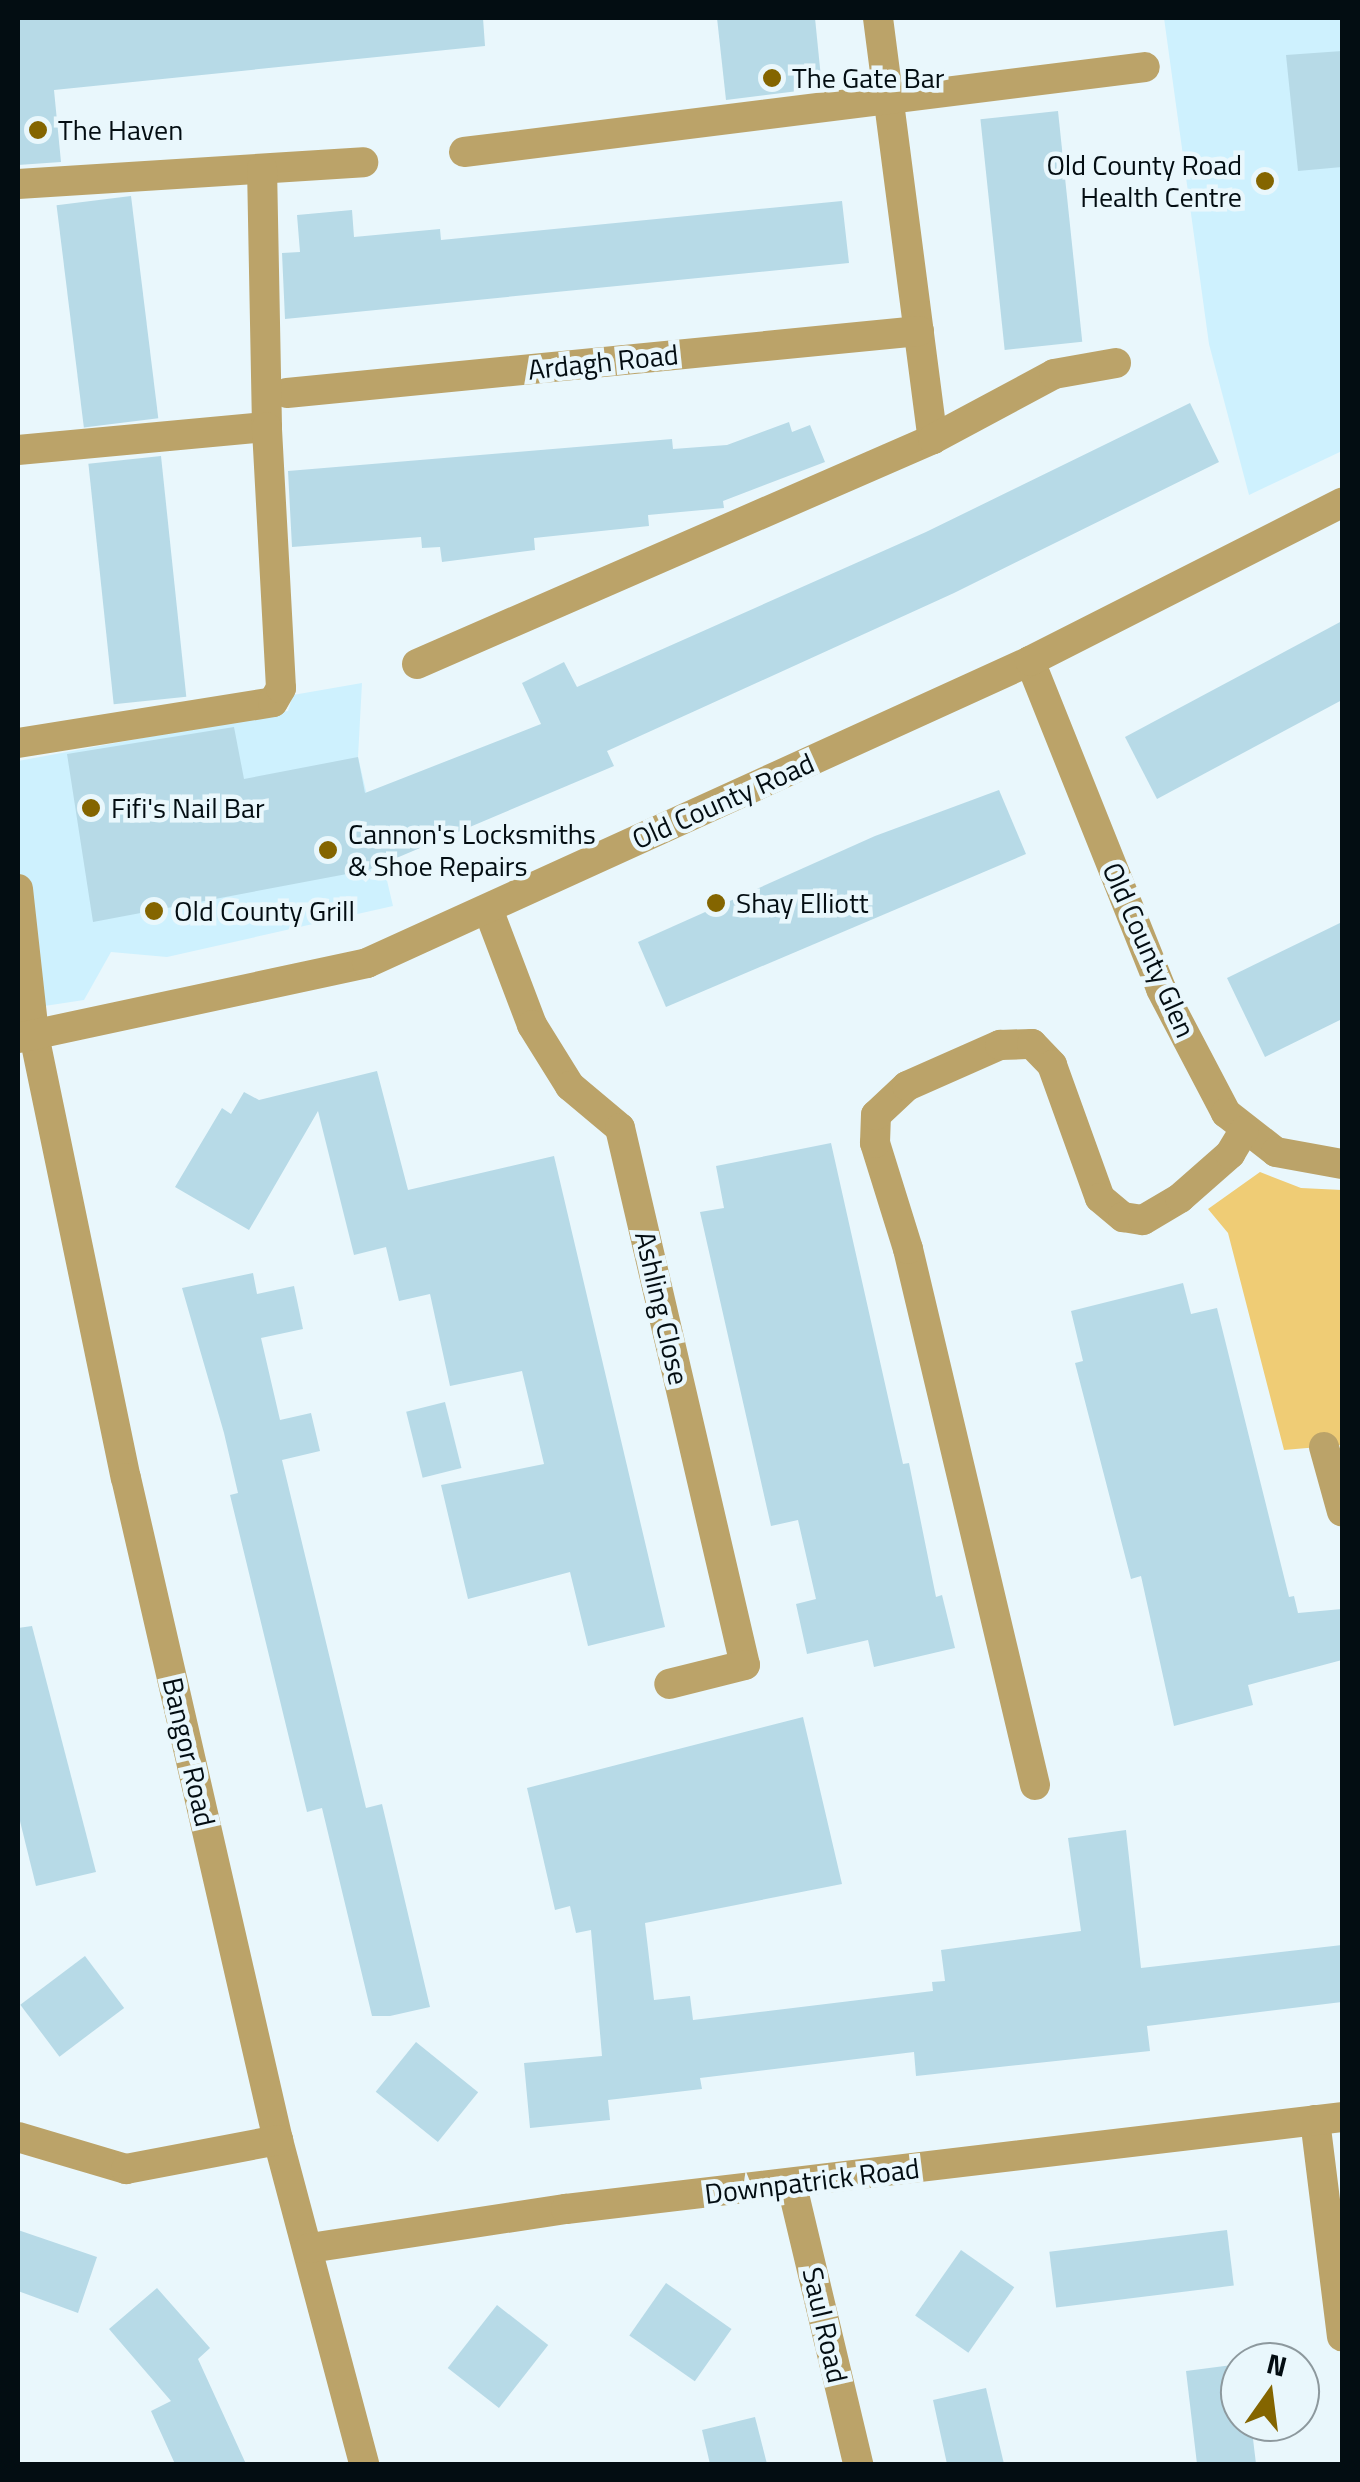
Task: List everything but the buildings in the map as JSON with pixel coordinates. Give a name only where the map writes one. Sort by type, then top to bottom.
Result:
[{"type":"street","points":[[878,18],[933,439]]},
{"type":"street","points":[[464,152],[1144,66]]},
{"type":"street","points":[[18,184],[363,162]]},
{"type":"street","points":[[18,743],[273,702],[280,688],[267,428],[262,168]]},
{"type":"street","name":"Ardagh Road","points":[[286,393],[919,330]]},
{"type":"street","points":[[417,664],[933,439],[1054,374],[1116,363]]},
{"type":"street","points":[[18,450],[267,428]]},
{"type":"street","name":"Old County Road","points":[[26,1036],[367,963],[1030,662],[1339,514]]},
{"type":"street","name":"Old County Glen","points":[[1030,662],[1161,988],[1226,1113],[1244,1131],[1276,1152],[1342,1164]]},
{"type":"street","name":"Bangor Road","points":[[18,890],[26,1036],[278,2140],[310,2248],[364,2464]]},
{"type":"street","name":"Ashling Close","points":[[488,908],[532,1026],[570,1086],[620,1128],[746,1666],[669,1684]]},
{"type":"street","points":[[1035,1785],[908,1249],[875,1143],[876,1115],[906,1086],[1000,1045],[1032,1044],[1052,1064],[1100,1198],[1123,1217],[1143,1220],[1180,1198],[1230,1154],[1244,1131]]},
{"type":"street","points":[[1324,1447],[1342,1512]]},
{"type":"street","name":"Downpatrick Road","points":[[310,2248],[566,2209],[792,2186],[1329,2119],[1342,2336]]},
{"type":"street","points":[[18,2138],[126,2170],[278,2140]]},
{"type":"street","name":"Saul Road","points":[[792,2186],[858,2464]]},
{"type":"shaded area","name":"Old County Road Health Centre","points":[[1164,18],[1342,18],[1342,451],[1249,495],[1209,344]]},
{"type":"shaded area","points":[[362,683],[358,757],[393,906],[167,957],[111,952],[84,1000],[18,1010],[18,761],[288,711],[293,695]]},
{"type":"shaded area","points":[[1260,1172],[1301,1188],[1342,1190],[1342,1445],[1284,1450],[1228,1233],[1208,1209]]},
{"type":"place","name":"The Gate Bar","points":[[772,78]]},
{"type":"place","name":"The Haven","points":[[38,130]]},
{"type":"place","name":"Old County Road Health Centre","points":[[1265,181]]},
{"type":"place","name":"Fifi's Nail Bar","points":[[91,808]]},
{"type":"place","name":"Cannon's Locksmiths & Shoe Repairs","points":[[328,850]]},
{"type":"place","name":"Shay Elliott","points":[[716,903]]},
{"type":"place","name":"Old County Grill","points":[[154,911]]}]
